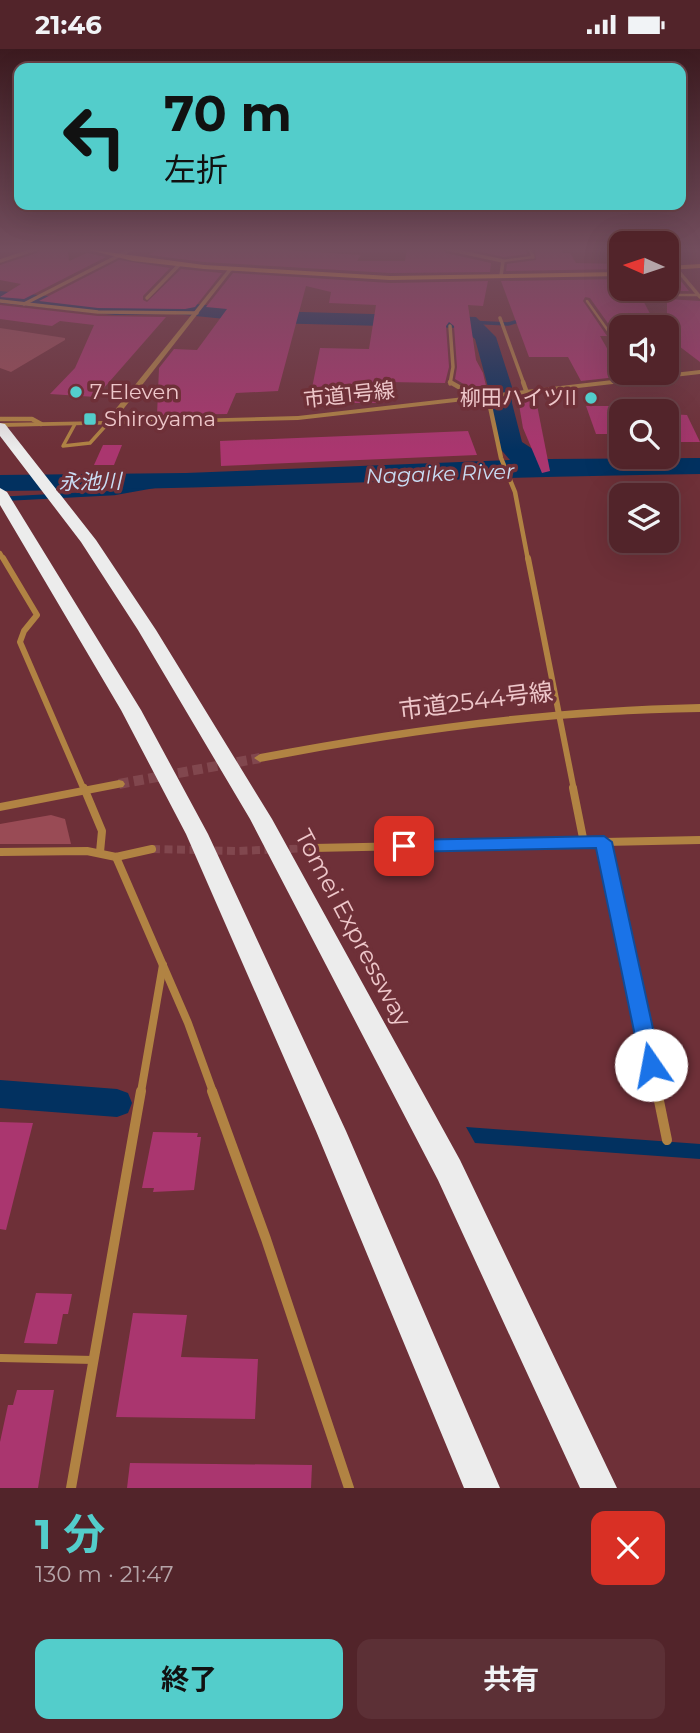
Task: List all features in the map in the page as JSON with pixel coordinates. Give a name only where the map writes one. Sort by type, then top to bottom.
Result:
[{"type":"highway","name":"Tomei Expressway","points":[[0,426],[88,540],[147,630],[261,819],[449,1170],[599,1488]]},
{"type":"highway","points":[[0,492],[131,711],[197,834],[331,1131],[482,1488]]},
{"type":"street","points":[[108,423],[194,316]]},
{"type":"street","points":[[502,322],[527,393]]},
{"type":"street","points":[[450,326],[453,367],[450,384],[487,397],[506,477],[515,492],[584,843]]},
{"type":"street","name":"市道1号線","points":[[679,373],[700,372]]},
{"type":"street","name":"市道1号線","points":[[0,426],[268,420],[510,395],[609,381]]},
{"type":"street","points":[[0,419],[22,418],[41,424]]},
{"type":"street","points":[[0,553],[37,615],[24,631],[20,642],[102,831],[100,852]]},
{"type":"street","name":"市道2544号線","points":[[260,758],[394,733],[559,713],[700,708]]},
{"type":"street","points":[[0,807],[119,784]]},
{"type":"street","points":[[313,848],[700,841]]},
{"type":"street","points":[[604,842],[667,1140]]},
{"type":"street","points":[[0,852],[100,852],[116,857],[152,849]]},
{"type":"street","points":[[116,857],[188,1023],[262,1226],[349,1488]]},
{"type":"street","points":[[71,1488],[163,965]]},
{"type":"lane","points":[[598,316],[609,332]]},
{"type":"lane","points":[[75,423],[63,446],[82,446],[99,439],[108,423]]},
{"type":"lane","points":[[0,1358],[94,1360]]},
{"type":"shaded area","points":[[0,328],[65,340],[11,372],[0,368]]},
{"type":"shaded area","points":[[51,815],[65,819],[71,844],[0,844],[0,824]]},
{"type":"water","points":[[466,1127],[700,1144],[700,1159],[475,1143]]},
{"type":"building","points":[[0,316],[166,317],[96,397],[50,394],[75,368],[94,325],[60,321],[52,326],[0,319]]},
{"type":"building","points":[[222,316],[298,316],[278,391],[236,393],[227,414],[157,415],[159,368],[174,349],[197,350]]},
{"type":"building","points":[[374,316],[470,316],[476,360],[487,390],[474,390],[455,379],[457,367],[454,326],[449,322],[446,326],[449,367],[445,383],[388,382],[386,403],[309,403],[320,348],[369,349]]},
{"type":"building","points":[[514,316],[593,316],[607,336],[600,336],[609,352],[609,378],[581,381],[568,357],[529,357]]},
{"type":"building","points":[[679,316],[700,316],[700,362],[679,346]]},
{"type":"building","points":[[518,399],[536,400],[550,471],[542,473],[523,428]]},
{"type":"building","points":[[586,406],[609,406],[609,434],[596,434]]},
{"type":"building","points":[[679,415],[687,415],[700,442],[679,442]]},
{"type":"building","points":[[468,431],[477,455],[221,466],[220,441]]},
{"type":"building","points":[[103,445],[122,445],[114,465],[94,465]]},
{"type":"building","points":[[0,1122],[33,1123],[6,1230],[0,1229]]},
{"type":"building","points":[[153,1132],[198,1133],[197,1137],[201,1137],[194,1190],[153,1192],[154,1188],[142,1188]]},
{"type":"building","points":[[36,1293],[72,1294],[68,1314],[63,1314],[57,1344],[24,1343]]},
{"type":"building","points":[[133,1313],[187,1315],[181,1357],[258,1359],[255,1419],[116,1417]]},
{"type":"building","points":[[17,1390],[54,1390],[38,1488],[0,1488],[0,1442],[8,1405],[13,1405]]},
{"type":"building","points":[[130,1463],[312,1465],[311,1488],[127,1488]]},
{"type":"waterway","points":[[258,316],[468,322],[485,337],[500,387],[500,403],[509,444],[517,453],[543,468]]},
{"type":"waterway","points":[[468,322],[508,324],[525,319]]},
{"type":"waterway","name":"Nagaike River","points":[[543,468],[700,466]]},
{"type":"waterway","name":"Nagaike River","points":[[0,483],[186,481],[543,468]]},
{"type":"waterway","name":"永池川","points":[[0,499],[114,493],[181,481]]},
{"type":"waterway","points":[[0,1094],[117,1103]]},
{"type":"tunnel","points":[[119,784],[260,758]]},
{"type":"tunnel","points":[[152,849],[238,851],[313,848]]},
{"type":"place","name":"7-Eleven","points":[[76,392]]},
{"type":"place","name":"柳田ハイツII","points":[[591,398]]},
{"type":"place","name":"Shiroyama","points":[[90,419]]},
{"type":"route","points":[[404,846],[604,842],[651,1065]]}]
